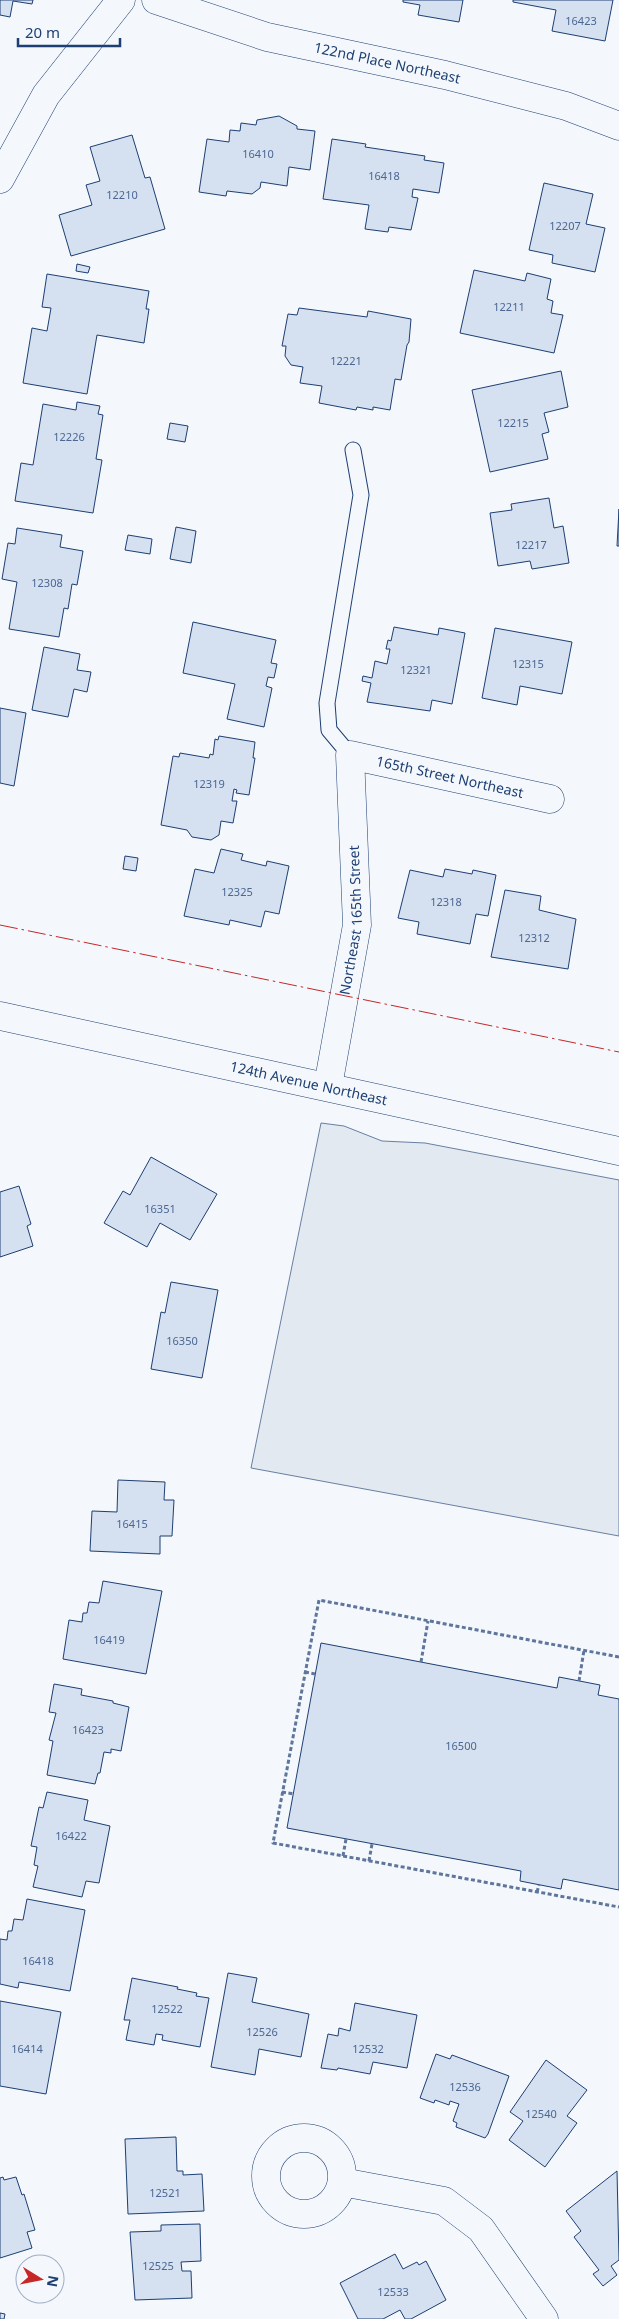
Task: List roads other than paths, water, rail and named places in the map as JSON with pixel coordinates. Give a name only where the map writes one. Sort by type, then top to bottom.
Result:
[{"type":"street","points":[[0,179],[46,95],[121,0]]},
{"type":"street","name":"122nd Place Northeast","points":[[156,0],[267,38],[445,75],[566,106],[619,126]]},
{"type":"street","name":"165th Street Northeast","points":[[350,755],[550,799]]},
{"type":"street","name":"Northeast 165th Street","points":[[328,1086],[358,925],[350,755]]},
{"type":"street","name":"124th Avenue Northeast","points":[[0,1016],[619,1151]]},
{"type":"street","points":[[342,2182],[444,2201],[481,2229],[544,2319]]},
{"type":"lane","points":[[350,755],[329,730],[327,703],[361,495],[353,450]]}]
